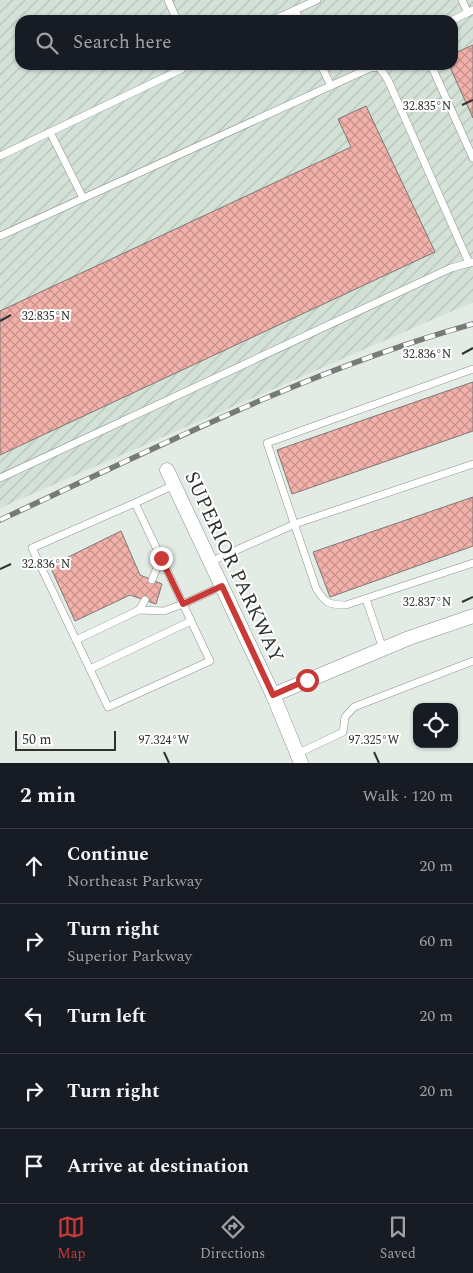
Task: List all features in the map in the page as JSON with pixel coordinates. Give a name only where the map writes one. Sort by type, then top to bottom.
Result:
[{"type":"street","name":"SUPERIOR PARKWAY","points":[[167,470],[273,695],[299,758]]},
{"type":"street","points":[[273,695],[383,649],[473,616]]},
{"type":"lane","points":[[168,0],[175,15]]},
{"type":"lane","points":[[284,15],[317,0]]},
{"type":"lane","points":[[458,18],[471,12],[462,0]]},
{"type":"lane","points":[[295,10],[298,15]]},
{"type":"lane","points":[[0,156],[180,70]]},
{"type":"lane","points":[[323,70],[331,86]]},
{"type":"lane","points":[[0,236],[366,70]]},
{"type":"lane","points":[[0,478],[451,268],[471,263],[388,80],[380,70]]},
{"type":"lane","points":[[433,70],[473,158]]},
{"type":"lane","points":[[50,132],[83,198]]},
{"type":"lane","points":[[473,369],[267,444],[316,588],[324,600],[332,605],[346,605],[473,563]]},
{"type":"lane","points":[[210,562],[294,524],[473,464]]},
{"type":"lane","points":[[135,503],[210,661],[108,707],[32,548],[174,485]]},
{"type":"lane","points":[[152,580],[161,558]]},
{"type":"lane","points":[[76,640],[139,610],[164,612],[222,586]]},
{"type":"lane","points":[[366,599],[383,649]]},
{"type":"lane","points":[[139,610],[145,600]]},
{"type":"lane","points":[[90,669],[191,621]]},
{"type":"lane","points":[[299,758],[343,732],[345,717],[354,707],[473,662]]},
{"type":"shaded area","points":[[0,0],[473,0],[473,302],[0,508]]},
{"type":"building","points":[[473,45],[473,118],[451,70],[458,70],[458,52]]},
{"type":"building","points":[[366,106],[435,252],[0,455],[0,311],[351,147],[338,119]]},
{"type":"building","points":[[473,382],[473,431],[292,494],[277,450]]},
{"type":"building","points":[[473,497],[473,546],[330,597],[313,552]]},
{"type":"building","points":[[121,531],[140,575],[162,584],[156,604],[130,595],[75,621],[50,566]]},
{"type":"railway","points":[[0,520],[174,439],[291,388],[351,364],[473,324]]},
{"type":"route","points":[[161,558],[183,604],[222,586],[273,695],[307,680]]}]
